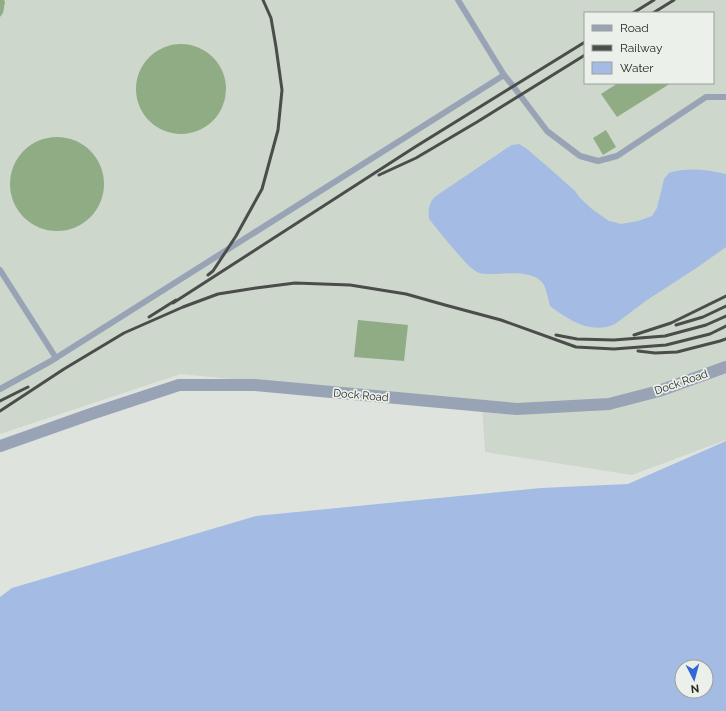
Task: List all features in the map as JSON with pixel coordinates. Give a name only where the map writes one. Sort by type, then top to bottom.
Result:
[{"type":"street","name":"Dock Road","points":[[0,446],[179,385],[255,385],[517,409],[609,404],[659,391],[726,367]]},
{"type":"lane","points":[[458,0],[504,75],[514,86],[547,131],[580,156],[598,161],[617,156],[706,97],[726,97]]},
{"type":"lane","points":[[0,389],[56,358],[504,75]]},
{"type":"lane","points":[[0,270],[56,358]]},
{"type":"shaded area","points":[[0,0],[726,0],[726,440],[632,475],[485,452],[482,404],[181,374],[0,434]]},
{"type":"water","points":[[519,144],[527,149],[575,191],[592,209],[609,221],[621,224],[638,221],[652,216],[657,208],[664,179],[669,173],[683,170],[698,170],[726,174],[726,247],[647,300],[615,324],[597,328],[589,327],[573,321],[550,306],[544,285],[535,277],[517,273],[484,274],[474,270],[447,242],[429,219],[430,206],[436,196],[507,148],[512,145]]},
{"type":"water","points":[[726,441],[726,711],[0,711],[0,597],[12,588],[256,516],[541,488],[628,484]]},
{"type":"building","points":[[0,0],[4,0],[5,2],[3,13],[0,17]]},
{"type":"building","points":[[181,44],[198,47],[213,57],[223,72],[226,89],[223,106],[213,121],[198,131],[181,134],[164,131],[149,121],[139,106],[136,89],[139,72],[149,57],[164,47]]},
{"type":"building","points":[[616,84],[669,84],[617,117],[601,94]]},
{"type":"building","points":[[606,130],[616,147],[603,155],[593,138]]},
{"type":"building","points":[[57,137],[75,141],[90,151],[100,166],[104,184],[100,202],[90,217],[75,227],[57,231],[39,227],[24,217],[14,202],[10,184],[14,166],[24,151],[39,141]]},
{"type":"building","points":[[358,320],[408,325],[404,361],[354,357]]},
{"type":"railway","points":[[208,275],[213,271],[236,236],[262,189],[278,130],[282,90],[271,18],[263,0]]},
{"type":"railway","points":[[635,12],[654,0]]},
{"type":"railway","points":[[655,12],[674,0]]},
{"type":"railway","points":[[173,303],[415,147],[584,43]]},
{"type":"railway","points":[[379,175],[416,158],[584,56]]},
{"type":"railway","points":[[0,411],[64,369],[124,333],[183,307],[218,294],[295,283],[350,285],[406,294],[501,320],[576,347],[614,349],[666,345],[710,334],[726,326]]},
{"type":"railway","points":[[634,335],[671,323],[726,296]]},
{"type":"railway","points":[[149,317],[176,300]]},
{"type":"railway","points":[[676,325],[703,317],[726,306]]},
{"type":"railway","points":[[556,335],[577,339],[614,340],[665,336],[706,325],[726,316]]},
{"type":"railway","points":[[638,351],[655,353],[677,352],[726,339]]},
{"type":"railway","points":[[0,401],[28,387]]}]
